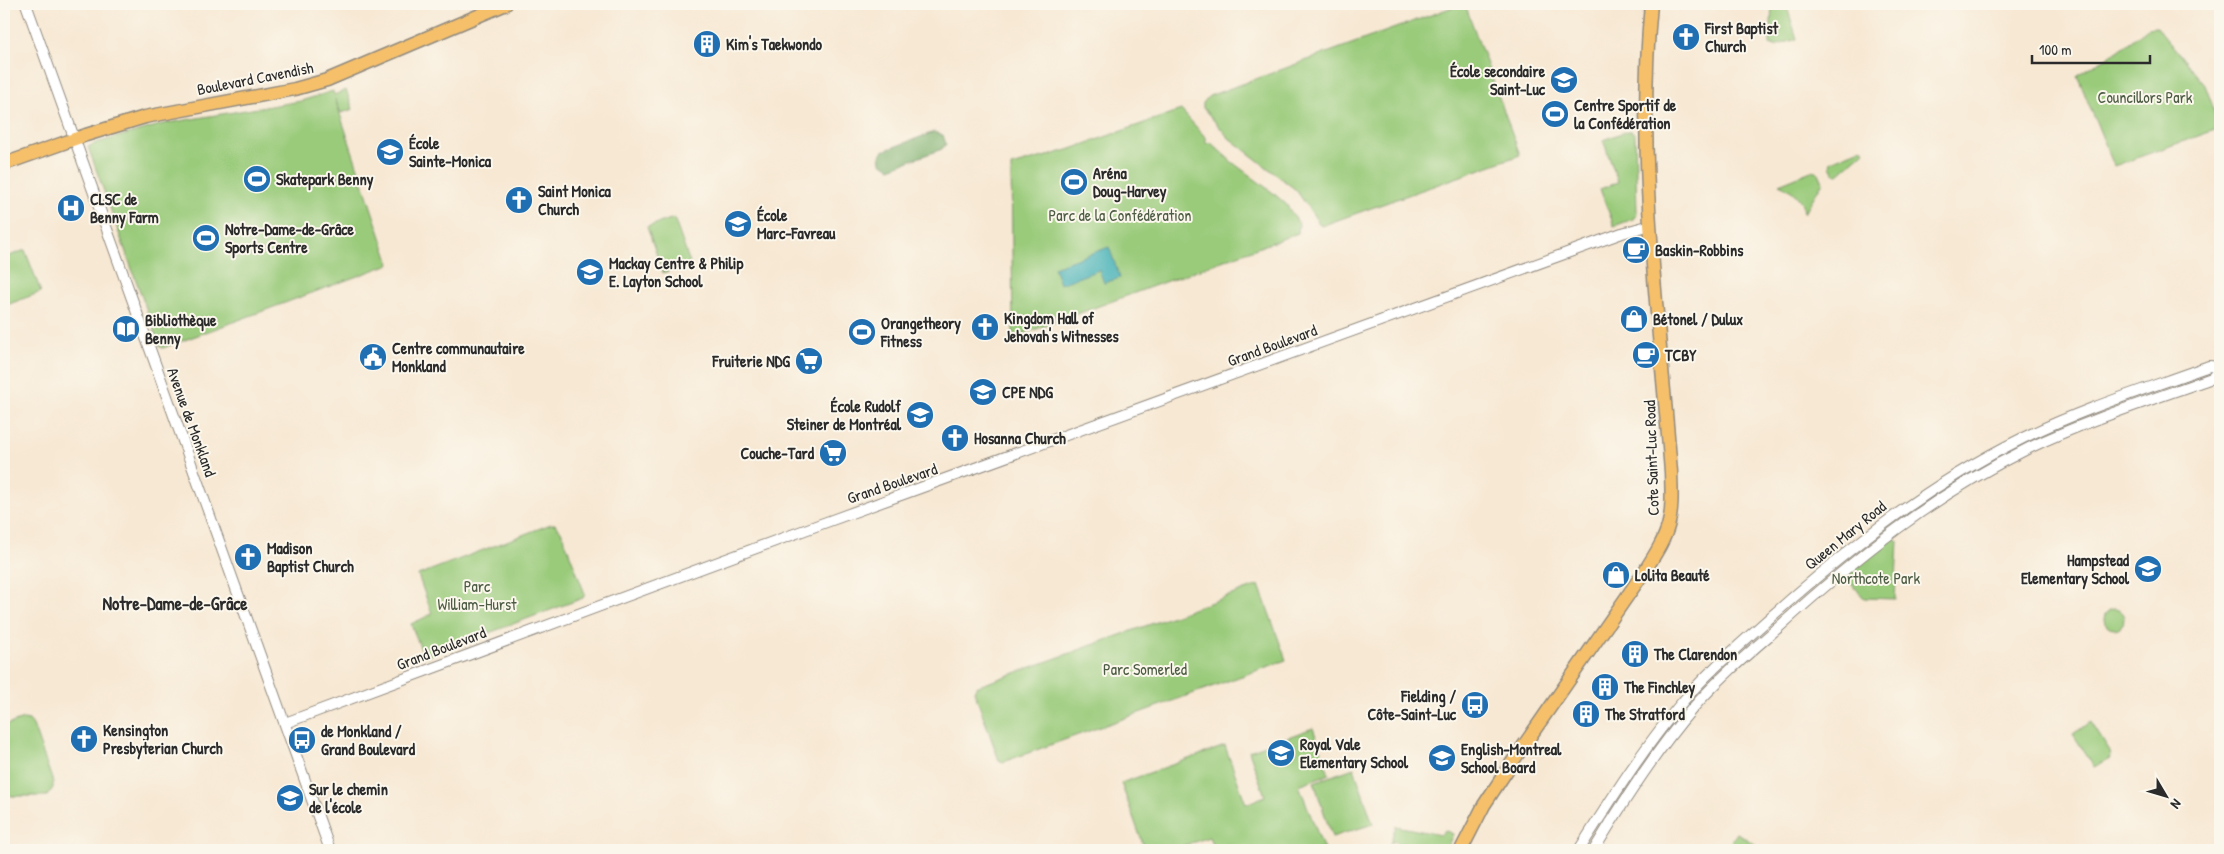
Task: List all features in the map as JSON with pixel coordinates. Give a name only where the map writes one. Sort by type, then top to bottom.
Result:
[{"type":"main road","name":"Boulevard Cavendish","points":[[4,164],[75,138],[162,113],[273,94],[319,83],[506,4]]},
{"type":"main road","name":"Cote Saint-Luc Road","points":[[1461,850],[1489,797],[1644,572],[1663,542],[1669,527],[1672,506],[1670,465],[1651,224],[1645,108],[1651,4]]},
{"type":"street","name":"Avenue de Monkland","points":[[26,4],[330,850]]},
{"type":"street","name":"Grand Boulevard","points":[[285,723],[821,524],[1651,224]]},
{"type":"street","name":"Queen Mary Road","points":[[1579,850],[1654,737],[1693,690],[1795,595],[1864,537],[1929,491],[2022,438],[2118,399],[2209,366],[2220,368],[2212,378],[2092,421],[2022,452],[1950,492],[1884,537],[1819,591],[1731,669],[1698,702],[1662,747],[1594,850]]},
{"type":"green space","points":[[1465,4],[1520,155],[1321,226],[1296,190],[1229,138],[1203,108],[1203,103],[1209,96]]},
{"type":"green space","points":[[1772,4],[1786,4],[1797,39],[1775,46],[1770,44]]},
{"type":"green space","name":"Councillors Park","points":[[2157,27],[2205,85],[2219,123],[2215,130],[2114,166],[2077,75],[2118,51],[2148,28]]},
{"type":"green space","points":[[346,90],[353,109],[341,113],[335,99],[390,264],[163,348],[160,347],[88,147],[96,143],[167,123],[301,101],[333,91],[334,95]]},
{"type":"green space","name":"Parc de la Confédération","points":[[1181,110],[1207,139],[1205,141],[1207,144],[1210,142],[1232,162],[1286,204],[1299,224],[1298,233],[1020,335],[1013,335],[1011,166],[1068,150]]},
{"type":"green space","points":[[1632,131],[1635,135],[1637,214],[1633,219],[1614,226],[1600,189],[1618,182],[1603,140]]},
{"type":"green space","points":[[934,132],[943,135],[946,144],[942,149],[890,168],[881,162],[880,156],[883,151]]},
{"type":"green space","points":[[1862,148],[1864,151],[1838,174],[1835,174],[1830,166],[1831,161]]},
{"type":"green space","points":[[1811,171],[1819,173],[1823,182],[1804,213],[1802,203],[1796,195],[1779,184]]},
{"type":"green space","points":[[674,218],[690,263],[663,273],[647,227]]},
{"type":"green space","points":[[25,250],[41,292],[4,306],[4,258]]},
{"type":"green space","name":"Parc William-Hurst","points":[[555,524],[561,531],[585,594],[583,598],[424,657],[411,624],[432,614],[418,575]]},
{"type":"green space","name":"Northcote Park","points":[[1894,537],[1898,541],[1895,599],[1864,598],[1845,576]]},
{"type":"green space","name":"Parc Somerled","points":[[1259,585],[1286,660],[1003,762],[999,760],[974,691],[976,687]]},
{"type":"green space","points":[[2114,609],[2121,612],[2124,619],[2121,626],[2114,629],[2107,626],[2104,619],[2107,612]]},
{"type":"green space","points":[[23,719],[29,720],[33,725],[53,782],[53,788],[47,796],[11,796],[5,784],[4,726]]},
{"type":"green space","points":[[2091,722],[2110,752],[2111,758],[2094,767],[2073,734]]},
{"type":"green space","points":[[1313,728],[1329,774],[1299,785],[1324,850],[1214,850],[1209,837],[1171,850],[1145,850],[1121,783],[1225,746],[1246,804],[1265,796],[1249,751]]},
{"type":"green space","points":[[1354,768],[1373,824],[1332,837],[1314,782]]},
{"type":"green space","points":[[1396,826],[1441,835],[1444,830],[1453,834],[1446,850],[1400,850],[1396,841],[1390,843]]},
{"type":"green space","points":[[1737,833],[1764,850],[1726,850]]},
{"type":"water","points":[[1109,247],[1120,278],[1104,283],[1099,270],[1060,284],[1054,267]]},
{"type":"place","name":"First Baptist Church","points":[[1686,37]]},
{"type":"place","name":"Kim's Taekwondo","points":[[707,44]]},
{"type":"place","name":"École secondaire Saint-Luc","points":[[1564,80]]},
{"type":"place","name":"Centre Sportif de la Confédération","points":[[1555,114]]},
{"type":"place","name":"École Sainte-Monica","points":[[390,152]]},
{"type":"place","name":"Skatepark Benny","points":[[257,179]]},
{"type":"place","name":"Aréna Doug-Harvey","points":[[1074,182]]},
{"type":"place","name":"Saint Monica Church","points":[[519,200]]},
{"type":"place","name":"CLSC de Benny Farm","points":[[71,208]]},
{"type":"place","name":"École Marc-Favreau","points":[[738,224]]},
{"type":"place","name":"Notre-Dame-de-Grâce Sports Centre","points":[[206,238]]},
{"type":"place","name":"Baskin-Robbins","points":[[1636,250]]},
{"type":"place","name":"Mackay Centre & Philip E. Layton School","points":[[590,272]]},
{"type":"place","name":"Bétonel / Dulux","points":[[1634,319]]},
{"type":"place","name":"Kingdom Hall of Jehovah's Witnesses","points":[[985,327]]},
{"type":"place","name":"Bibliothèque Benny","points":[[126,329]]},
{"type":"place","name":"Orangetheory Fitness","points":[[862,332]]},
{"type":"place","name":"TCBY","points":[[1646,355]]},
{"type":"place","name":"Centre communautaire Monkland","points":[[373,357]]},
{"type":"place","name":"Fruiterie NDG","points":[[809,361]]},
{"type":"place","name":"CPE NDG","points":[[983,392]]},
{"type":"place","name":"École Rudolf Steiner de Montréal","points":[[920,415]]},
{"type":"place","name":"Hosanna Church","points":[[955,438]]},
{"type":"place","name":"Couche-Tard","points":[[833,453]]},
{"type":"place","name":"Madison Baptist Church","points":[[248,557]]},
{"type":"place","name":"Hampstead Elementary School","points":[[2148,569]]},
{"type":"place","name":"Lolita Beauté","points":[[1616,575]]},
{"type":"place","name":"The Clarendon","points":[[1635,654]]},
{"type":"place","name":"The Finchley","points":[[1605,687]]},
{"type":"place","name":"Fielding / Côte-Saint-Luc","points":[[1475,705]]},
{"type":"place","name":"The Stratford","points":[[1586,714]]},
{"type":"place","name":"Kensington Presbyterian Church","points":[[84,739]]},
{"type":"place","name":"de Monkland / Grand Boulevard","points":[[302,740]]},
{"type":"place","name":"Royal Vale Elementary School","points":[[1281,753]]},
{"type":"place","name":"English-Montreal School Board","points":[[1442,758]]},
{"type":"place","name":"Sur le chemin de l'école","points":[[290,798]]},
{"type":"district","name":"Notre-Dame-de-Grâce","points":[[175,603]]}]
